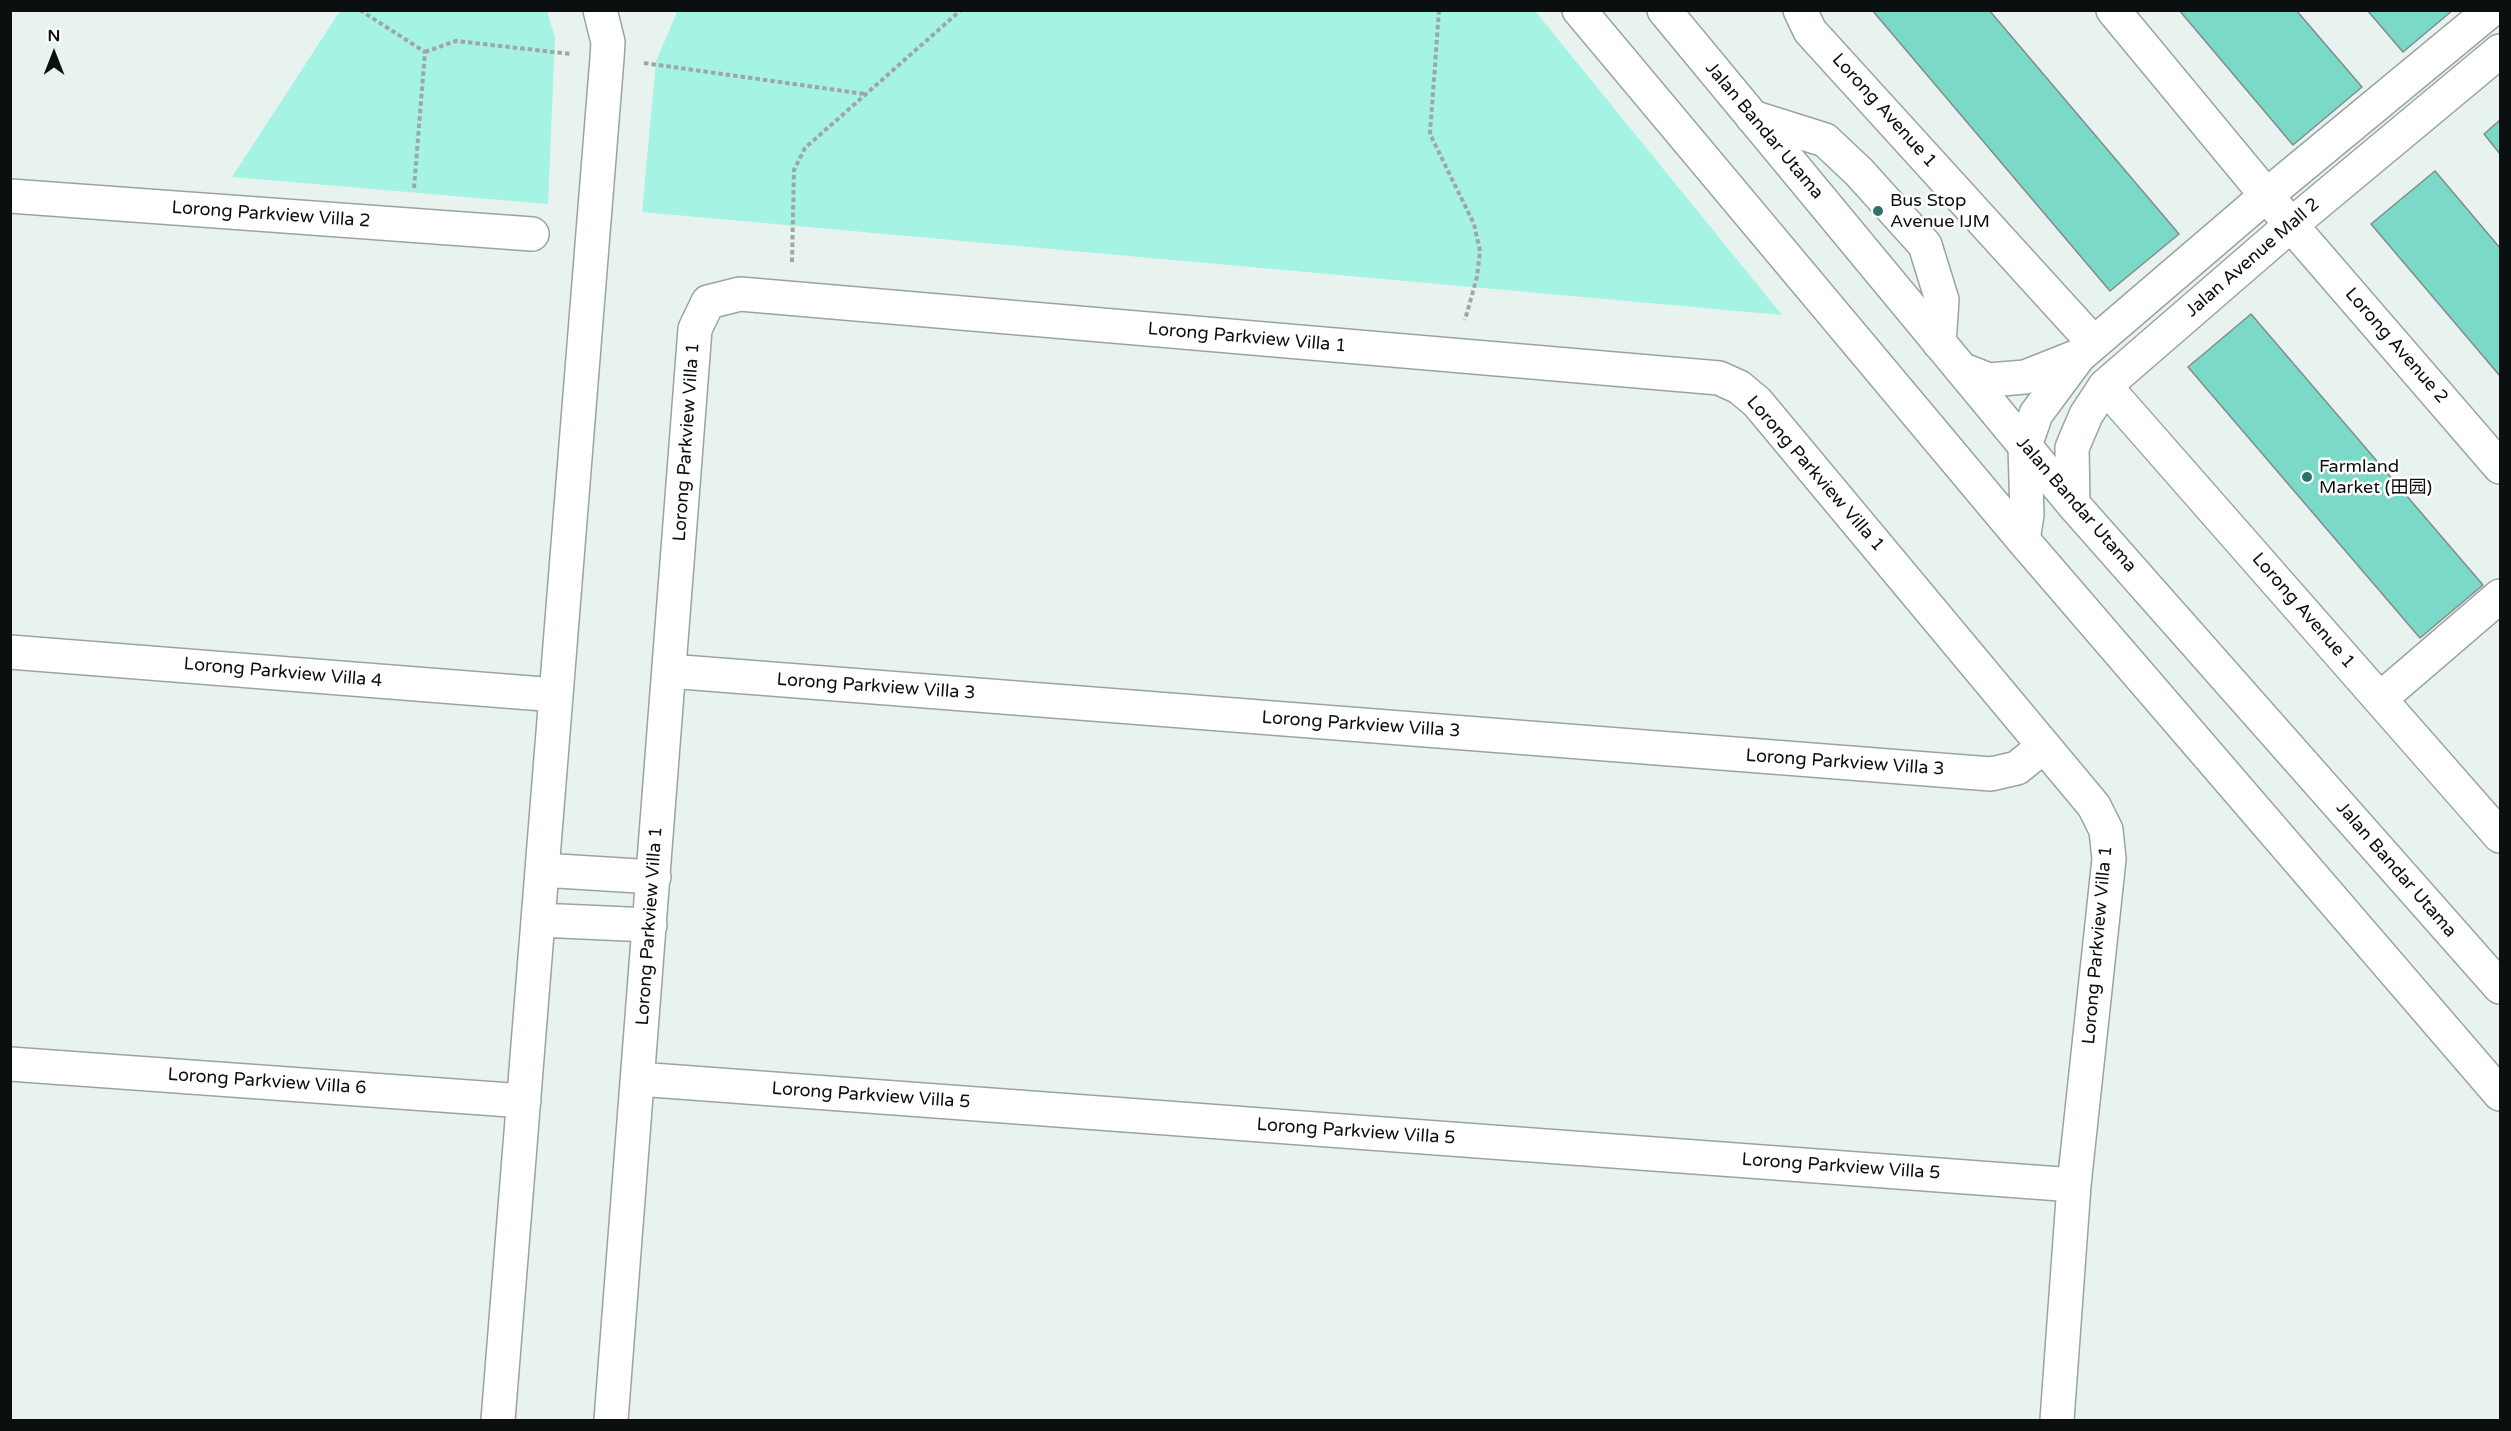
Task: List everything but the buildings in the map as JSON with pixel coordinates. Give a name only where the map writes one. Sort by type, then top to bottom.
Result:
[{"type":"street","points":[[600,10],[608,50]]},
{"type":"street","points":[[498,1420],[608,50],[622,10]]},
{"type":"street","points":[[1579,10],[2023,540],[2500,1094]]},
{"type":"street","name":"Jalan Bandar Utama","points":[[1664,10],[2073,504],[2500,987]]},
{"type":"street","name":"Lorong Avenue 1","points":[[1800,10],[1810,31],[2086,349]]},
{"type":"street","points":[[2113,10],[2267,195]]},
{"type":"street","name":"Jalan Avenue Mall 2","points":[[2025,446],[2036,414],[2086,349],[2267,195],[2492,10]]},
{"type":"street","name":"Jalan Avenue Mall 2","points":[[2073,504],[2072,448],[2086,415],[2105,386],[2291,225],[2500,51]]},
{"type":"street","points":[[1752,117],[1825,140],[1859,172],[1925,245],[1942,300],[1939,343]]},
{"type":"street","name":"Lorong Avenue 2","points":[[2267,195],[2500,467]]},
{"type":"street","name":"Lorong Parkview Villa 2","points":[[10,196],[532,234]]},
{"type":"street","name":"Lorong Parkview Villa 1","points":[[611,1420],[695,330],[708,302],[740,294],[1719,378],[1739,387],[1757,402],[2094,806],[2106,830],[2109,859],[2074,1185],[2057,1420]]},
{"type":"street","points":[[1960,369],[1989,380],[2025,377],[2086,349]]},
{"type":"street","name":"Lorong Avenue 1","points":[[2105,386],[2500,836]]},
{"type":"street","points":[[2023,540],[2027,515],[2025,446]]},
{"type":"street","points":[[2380,699],[2500,596]]},
{"type":"street","name":"Lorong Parkview Villa 4","points":[[10,652],[556,695]]},
{"type":"street","name":"Lorong Parkview Villa 3","points":[[669,671],[1991,774],[2017,768],[2044,746]]},
{"type":"street","points":[[542,870],[654,877]]},
{"type":"street","points":[[538,920],[650,925]]},
{"type":"street","points":[[2417,997],[2480,1036],[2500,1060]]},
{"type":"street","name":"Lorong Parkview Villa 6","points":[[10,1064],[524,1101]]},
{"type":"street","name":"Lorong Parkview Villa 5","points":[[638,1079],[2074,1185]]},
{"type":"path","points":[[360,10],[425,52]]},
{"type":"path","points":[[791,299],[794,170],[805,147],[961,10]]},
{"type":"path","points":[[1439,10],[1430,134],[1474,224],[1480,250],[1477,277],[1454,356]]},
{"type":"path","points":[[425,52],[456,40],[608,50],[865,94]]},
{"type":"path","points":[[411,225],[425,52]]},
{"type":"green space","points":[[678,10],[1535,11],[1782,315],[642,212],[656,61]]},
{"type":"green space","points":[[340,11],[547,11],[555,38],[548,204],[232,177]]},
{"type":"place","name":"Bus Stop Avenue IJM","points":[[1878,211]]},
{"type":"place","name":"Farmland Market (田园)","points":[[2307,477]]}]
